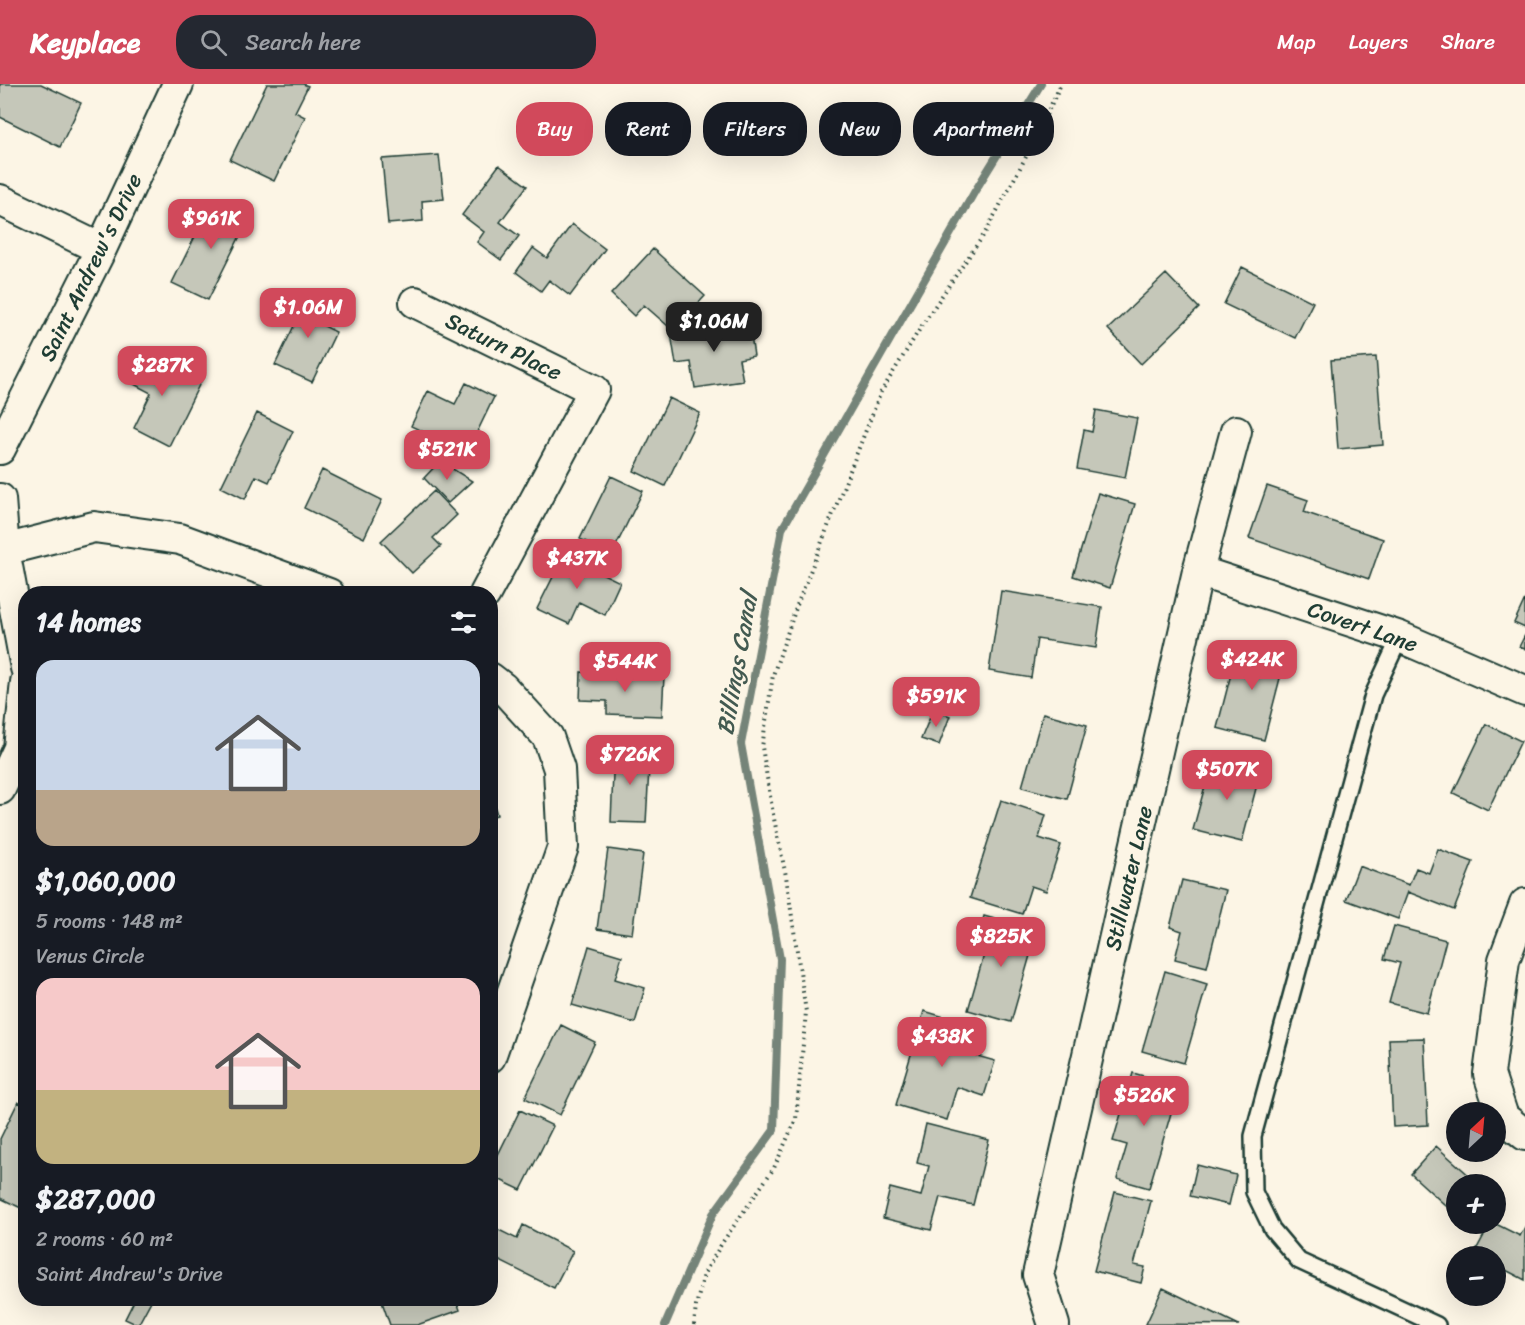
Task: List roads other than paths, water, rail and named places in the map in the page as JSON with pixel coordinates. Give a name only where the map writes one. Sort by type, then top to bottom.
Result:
[{"type":"street","name":"Saint Andrew's Drive","points":[[0,448],[101,249],[178,84]]},
{"type":"street","points":[[0,200],[101,249]]},
{"type":"street","name":"Saturn Place","points":[[415,302],[594,390],[489,586]]},
{"type":"street","name":"Stillwater Lane","points":[[1054,1325],[1038,1275],[1198,571],[1236,431]]},
{"type":"street","points":[[0,499],[2,550],[18,629]]},
{"type":"street","points":[[2,550],[94,527],[180,539],[307,586]]},
{"type":"street","name":"Covert Lane","points":[[1198,571],[1400,637],[1525,691]]},
{"type":"street","points":[[498,684],[548,737],[559,769],[563,847],[498,1034]]},
{"type":"street","points":[[0,789],[18,749]]},
{"type":"street","points":[[1525,904],[1504,960],[1489,1074],[1503,1117],[1525,1135]]},
{"type":"lane","points":[[1400,637],[1373,695],[1253,1136],[1254,1192],[1272,1229],[1299,1261],[1437,1325]]},
{"type":"waterway","name":"Billings Canal","points":[[665,1325],[713,1214],[774,1130],[780,959],[741,744],[782,529],[975,191],[1041,84]]}]
